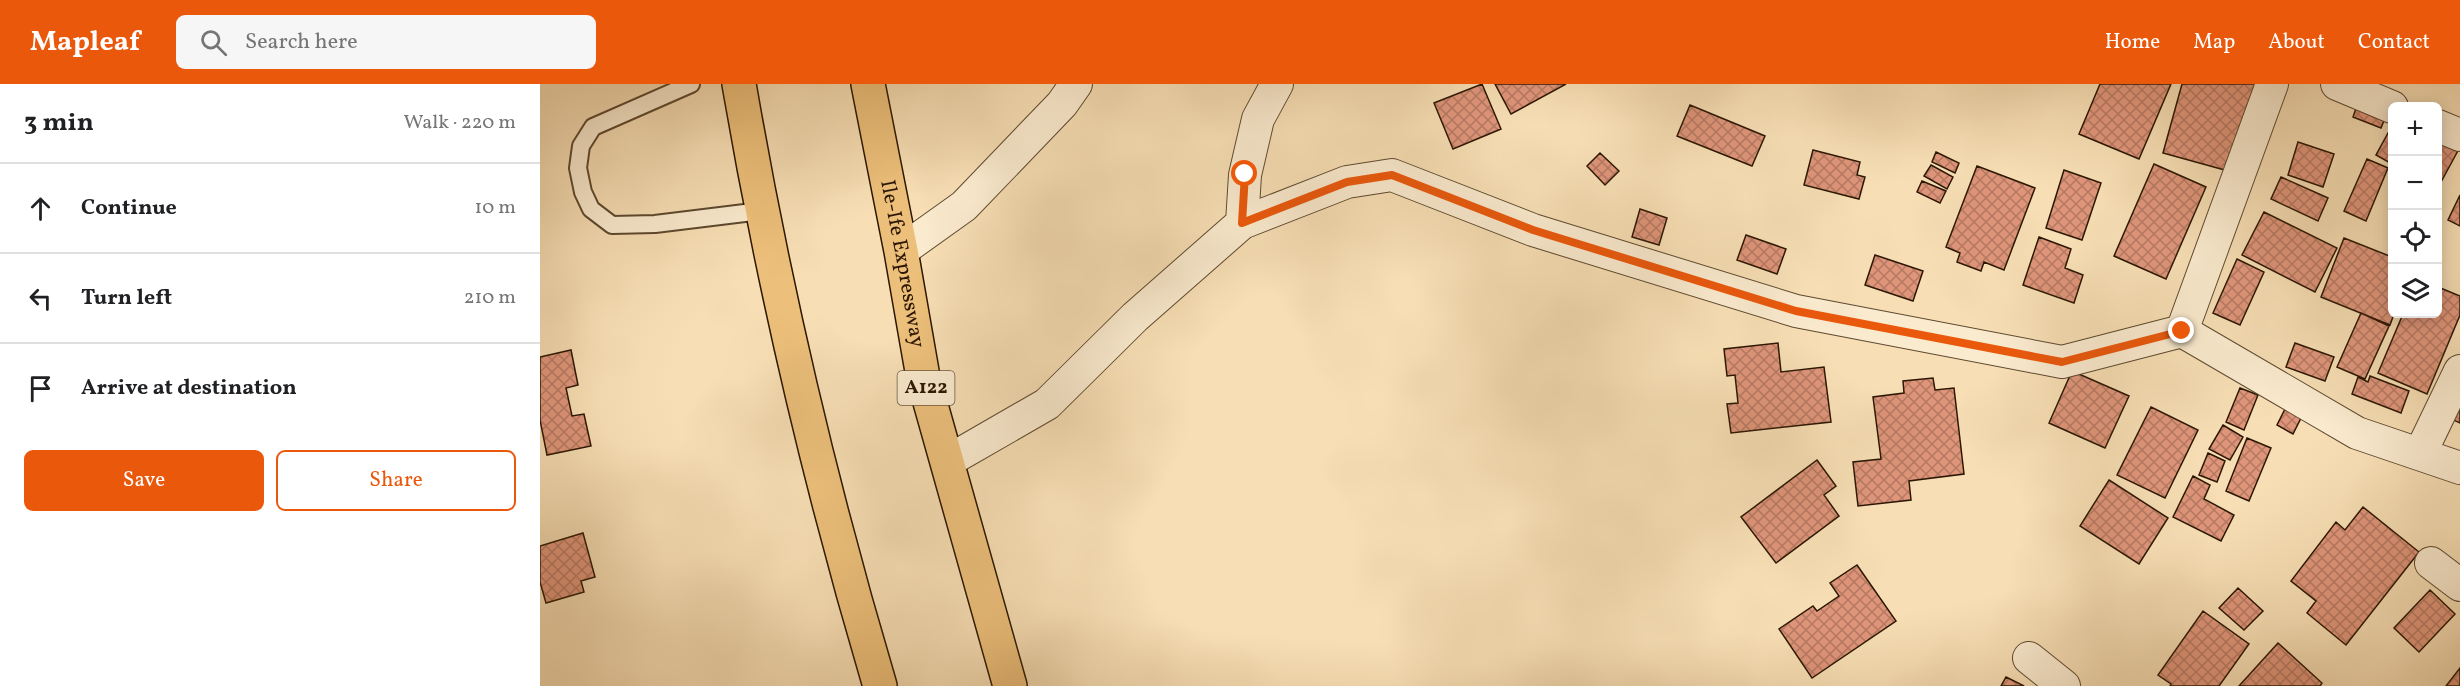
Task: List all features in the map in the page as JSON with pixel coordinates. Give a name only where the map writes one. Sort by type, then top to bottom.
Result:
[{"type":"highway","points":[[739,84],[761,211],[826,496],[880,686]]},
{"type":"highway","name":"Ile-Ife Expressway","points":[[868,84],[923,377],[1010,686]]},
{"type":"street","points":[[901,251],[964,206],[1062,104],[1076,84]]},
{"type":"street","points":[[1242,223],[1245,174],[1258,119],[1276,84]]},
{"type":"street","points":[[2182,331],[2272,84]]},
{"type":"street","points":[[2337,84],[2388,105]]},
{"type":"street","points":[[2442,128],[2460,135]]},
{"type":"street","points":[[948,461],[1047,404],[1135,317],[1242,223],[1347,182],[1392,175],[1533,230],[1796,311],[2062,362],[2182,331],[2357,433],[2460,468]]},
{"type":"street","points":[[2420,454],[2460,371]]},
{"type":"street","points":[[2431,563],[2460,585]]},
{"type":"street","points":[[2029,658],[2064,686]]},
{"type":"lane","points":[[691,84],[592,127],[580,146],[578,168],[583,192],[591,208],[612,225],[655,224],[761,211]]},
{"type":"building","points":[[1482,84],[1501,129],[1453,149],[1434,103]]},
{"type":"building","points":[[1495,84],[1566,84],[1511,114]]},
{"type":"building","points":[[2100,84],[2171,84],[2139,159],[2079,134]]},
{"type":"building","points":[[2182,84],[2256,84],[2232,172],[2163,153]]},
{"type":"building","points":[[2360,97],[2388,108],[2381,128],[2353,117]]},
{"type":"building","points":[[1690,105],[1765,136],[1752,166],[1677,136]]},
{"type":"building","points":[[2388,133],[2388,162],[2376,155]]},
{"type":"building","points":[[2442,135],[2460,147],[2442,180]]},
{"type":"building","points":[[2298,142],[2334,154],[2323,187],[2288,175]]},
{"type":"building","points":[[1813,150],[1860,162],[1857,175],[1865,177],[1859,199],[1804,185]]},
{"type":"building","points":[[1936,152],[1959,163],[1955,173],[1932,162]]},
{"type":"building","points":[[1600,153],[1619,171],[1605,185],[1587,166]]},
{"type":"building","points":[[2367,159],[2388,168],[2366,221],[2344,211]]},
{"type":"building","points":[[2154,164],[2206,187],[2166,279],[2114,256]]},
{"type":"building","points":[[1931,165],[1953,177],[1947,189],[1924,176]]},
{"type":"building","points":[[1977,166],[2035,188],[2004,270],[1984,262],[1981,271],[1957,262],[1960,253],[1946,247]]},
{"type":"building","points":[[2064,170],[2101,183],[2082,240],[2046,228]]},
{"type":"building","points":[[2281,177],[2328,198],[2318,221],[2271,199]]},
{"type":"building","points":[[1922,181],[1946,191],[1940,203],[1917,192]]},
{"type":"building","points":[[2460,195],[2460,226],[2448,220]]},
{"type":"building","points":[[1640,209],[1667,218],[1659,245],[1632,237]]},
{"type":"building","points":[[2264,212],[2337,248],[2315,292],[2242,255]]},
{"type":"building","points":[[1746,235],[1786,249],[1777,274],[1737,260]]},
{"type":"building","points":[[2039,237],[2071,249],[2065,268],[2083,275],[2074,303],[2023,285]]},
{"type":"building","points":[[2344,238],[2388,255],[2388,318],[2393,318],[2390,325],[2321,297]]},
{"type":"building","points":[[1875,255],[1923,271],[1913,301],[1865,285]]},
{"type":"building","points":[[2237,259],[2264,272],[2240,325],[2213,313]]},
{"type":"building","points":[[2442,289],[2460,296],[2460,315],[2427,394],[2378,373],[2401,318],[2442,318]]},
{"type":"building","points":[[2361,313],[2389,326],[2365,379],[2337,367]]},
{"type":"building","points":[[1778,343],[1781,372],[1824,367],[1831,422],[1731,433],[1727,404],[1738,403],[1735,375],[1727,376],[1724,349]]},
{"type":"building","points":[[2295,343],[2334,357],[2325,381],[2286,367]]},
{"type":"building","points":[[571,350],[578,385],[566,388],[572,416],[584,414],[591,446],[547,455],[540,420],[540,357]]},
{"type":"building","points":[[2072,371],[2129,396],[2105,448],[2049,423]]},
{"type":"building","points":[[2370,376],[2409,391],[2401,413],[2352,394],[2358,377],[2368,382]]},
{"type":"building","points":[[1933,378],[1935,390],[1954,388],[1964,474],[1909,481],[1911,500],[1858,506],[1853,462],[1881,459],[1873,397],[1904,393],[1903,381]]},
{"type":"building","points":[[2460,387],[2460,423],[2447,417]]},
{"type":"building","points":[[2240,388],[2258,395],[2244,430],[2226,422]]},
{"type":"building","points":[[2151,407],[2198,430],[2165,498],[2117,475]]},
{"type":"building","points":[[2286,407],[2302,416],[2293,434],[2277,425]]},
{"type":"building","points":[[2223,425],[2243,437],[2230,460],[2209,449]]},
{"type":"building","points":[[2247,438],[2271,448],[2249,501],[2226,491]]},
{"type":"building","points":[[2208,453],[2225,461],[2217,482],[2199,475]]},
{"type":"building","points":[[1817,460],[1836,486],[1824,495],[1839,516],[1776,563],[1741,517]]},
{"type":"building","points":[[2193,476],[2210,485],[2204,499],[2234,515],[2221,541],[2173,517]]},
{"type":"building","points":[[2109,480],[2168,518],[2139,564],[2080,526]]},
{"type":"building","points":[[2363,507],[2419,552],[2346,645],[2307,613],[2316,601],[2291,581],[2336,522],[2345,530]]},
{"type":"building","points":[[583,533],[595,577],[581,581],[584,592],[546,603],[540,582],[540,546]]},
{"type":"building","points":[[1857,565],[1896,621],[1812,678],[1779,629],[1813,606],[1817,611],[1839,596],[1830,583]]},
{"type":"building","points":[[2238,588],[2263,611],[2244,630],[2219,608]]},
{"type":"building","points":[[2430,590],[2455,614],[2419,652],[2394,628]]},
{"type":"building","points":[[2203,611],[2249,644],[2219,686],[2170,686],[2171,684],[2158,675]]},
{"type":"building","points":[[2278,643],[2322,683],[2320,686],[2239,686]]},
{"type":"building","points":[[2460,668],[2460,686],[2446,686]]},
{"type":"building","points":[[2006,677],[2024,686],[2001,686]]},
{"type":"route","points":[[1245,174],[1242,223],[1347,182],[1392,175],[1533,230],[1796,311],[2062,362],[2182,331]]}]
